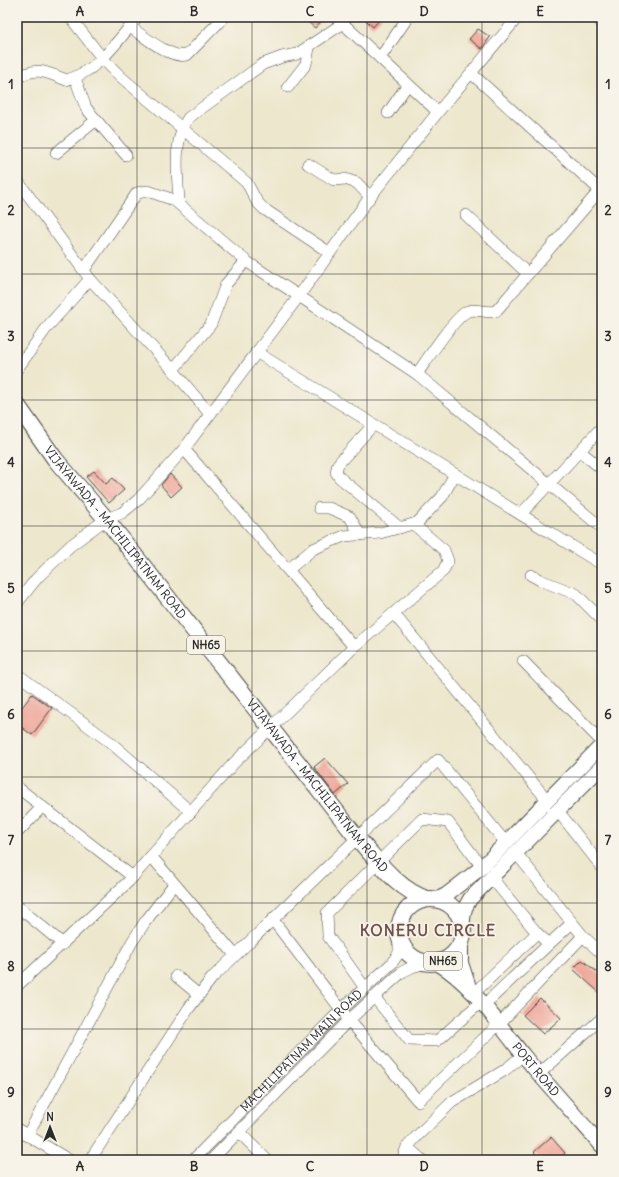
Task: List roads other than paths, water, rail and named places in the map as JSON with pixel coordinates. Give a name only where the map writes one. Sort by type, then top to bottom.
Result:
[{"type":"highway","name":"VIJAYAWADA - MACHILIPATNAM ROAD","points":[[17,405],[55,459],[106,519],[358,839],[398,881],[416,896],[431,899]]},
{"type":"highway","name":"VIJAYAWADA - MACHILIPATNAM ROAD","points":[[398,881],[407,902],[406,911]]},
{"type":"highway","points":[[406,911],[419,901],[431,899]]},
{"type":"highway","name":"NH65","points":[[406,911],[401,919],[399,938],[402,947],[408,955],[416,960],[431,963],[447,960],[455,953],[461,944],[463,934],[462,924],[459,915],[453,908],[445,902],[431,899]]},
{"type":"main road","points":[[553,806],[602,744]]},
{"type":"main road","points":[[462,924],[465,908],[487,872],[553,806],[602,766]]},
{"type":"main road","points":[[431,899],[446,895],[487,872]]},
{"type":"main road","name":"PORT ROAD","points":[[461,944],[461,963],[477,998]]},
{"type":"main road","name":"PORT ROAD","points":[[431,963],[447,969],[477,998],[500,1023],[539,1074],[602,1146]]},
{"type":"street","points":[[70,17],[102,58],[136,90],[247,183],[257,202],[264,209],[330,254]]},
{"type":"street","points":[[17,78],[26,72],[34,71],[44,71],[66,80],[75,78],[85,73],[102,58],[138,17]]},
{"type":"street","points":[[130,27],[170,53],[181,56],[187,55],[224,17]]},
{"type":"street","points":[[380,58],[408,17]]},
{"type":"street","points":[[17,603],[37,578],[70,546],[106,519],[122,513],[138,500],[184,449],[330,254],[370,197],[438,112],[518,17]]},
{"type":"street","points":[[596,17],[602,23]]},
{"type":"street","points":[[179,204],[177,144],[181,127],[188,118],[206,103],[263,64],[282,57],[297,54],[309,48],[339,20],[438,112]]},
{"type":"street","points":[[288,87],[306,64],[309,48]]},
{"type":"street","points":[[416,374],[464,313],[469,311],[496,311],[601,191],[471,74]]},
{"type":"street","points":[[75,78],[82,101],[95,121],[126,155]]},
{"type":"street","points":[[388,113],[408,84]]},
{"type":"street","points":[[56,153],[95,121]]},
{"type":"street","points":[[308,164],[334,180],[345,179],[357,183],[370,197]]},
{"type":"street","points":[[17,180],[87,274],[173,370],[209,414]]},
{"type":"street","points":[[17,369],[87,274],[137,194],[148,191],[174,200],[246,261],[416,374],[602,528]]},
{"type":"street","points":[[466,215],[528,274]]},
{"type":"street","points":[[173,370],[211,324],[226,284],[246,261]]},
{"type":"street","points":[[256,352],[598,562],[602,561]]},
{"type":"street","points":[[373,425],[338,464],[336,472],[339,477],[400,528]]},
{"type":"street","points":[[521,514],[548,484],[581,452],[602,427]]},
{"type":"street","points":[[184,449],[354,647]]},
{"type":"street","points":[[581,452],[602,470]]},
{"type":"street","points":[[289,570],[313,549],[344,536],[380,533],[417,523],[442,497],[455,474]]},
{"type":"street","points":[[319,508],[330,508],[350,517],[360,535]]},
{"type":"street","points":[[17,986],[133,877],[234,763],[354,647],[443,571],[448,561],[444,550],[412,524]]},
{"type":"street","points":[[531,575],[576,594],[602,620]]},
{"type":"street","points":[[394,614],[602,867]]},
{"type":"street","points":[[523,661],[602,744]]},
{"type":"street","points":[[17,674],[110,742],[191,812]]},
{"type":"street","points":[[90,1160],[199,995],[212,978],[358,839],[438,760],[572,923],[602,954]]},
{"type":"street","points":[[17,787],[133,877]]},
{"type":"street","points":[[17,833],[42,807]]},
{"type":"street","points":[[365,988],[328,936],[327,913],[422,819],[448,822],[537,933],[549,944]]},
{"type":"street","points":[[151,856],[235,955]]},
{"type":"street","points":[[27,1136],[132,942],[144,922],[174,884]]},
{"type":"street","points":[[17,906],[62,944]]},
{"type":"street","points":[[273,920],[350,1020],[418,1101],[500,1023],[583,936]]},
{"type":"street","points":[[477,998],[549,944],[572,923]]},
{"type":"street","points":[[375,998],[409,1040],[437,1041],[537,933]]},
{"type":"street","name":"MACHILIPATNAM MAIN ROAD","points":[[193,1160],[342,1010],[391,964],[399,953],[399,938]]},
{"type":"street","name":"MACHILIPATNAM MAIN ROAD","points":[[210,1160],[350,1020],[402,972],[412,967],[431,963]]},
{"type":"street","points":[[176,976],[199,995]]},
{"type":"street","points":[[539,1074],[602,1018]]},
{"type":"street","points":[[402,1160],[408,1147],[452,1102],[506,1070],[523,1055]]},
{"type":"street","points":[[17,1130],[54,1156],[69,1160]]},
{"type":"street","points":[[239,1132],[267,1160]]},
{"type":"street","points":[[408,1147],[422,1160]]},
{"type":"district","name":"KONERU CIRCLE","points":[[428,930]]}]
